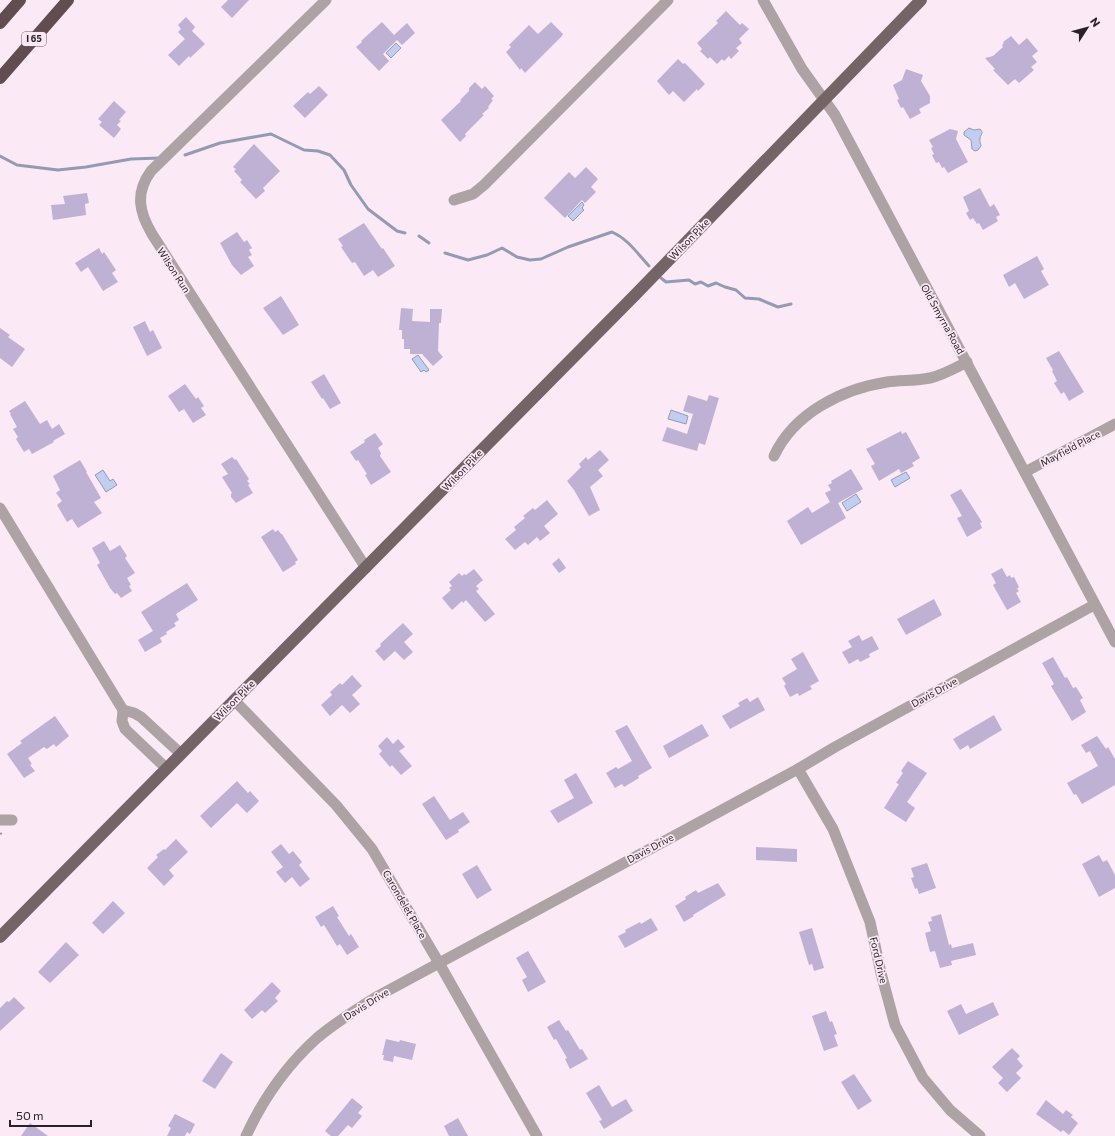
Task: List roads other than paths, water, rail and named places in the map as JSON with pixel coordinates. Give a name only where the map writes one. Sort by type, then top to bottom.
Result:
[{"type":"highway","points":[[0,23],[20,0]]},
{"type":"highway","name":"I 65","points":[[0,78],[68,0]]},
{"type":"main road","name":"Wilson Pike","points":[[0,937],[366,568],[922,0]]},
{"type":"street","name":"Wilson Run","points":[[326,0],[165,157],[147,177],[142,190],[141,206],[146,225],[366,568]]},
{"type":"street","points":[[454,200],[473,194],[484,185],[668,0]]},
{"type":"street","name":"Old Smyrna Road","points":[[763,0],[802,68],[835,115],[1115,642]]},
{"type":"street","points":[[774,456],[780,444],[795,424],[820,406],[834,399],[867,386],[880,383],[930,378],[946,373],[966,362]]},
{"type":"street","name":"Mayfield Place","points":[[1025,472],[1115,424]]},
{"type":"street","points":[[0,508],[123,710],[122,721],[124,729],[166,768]]},
{"type":"street","name":"Davis Drive","points":[[246,1136],[258,1111],[271,1090],[293,1062],[318,1038],[348,1014],[378,996],[798,769],[835,746],[1094,605]]},
{"type":"street","name":"Carondelet Place","points":[[234,700],[336,805],[355,827],[385,870],[537,1136]]},
{"type":"street","points":[[123,710],[141,717],[181,754]]},
{"type":"street","name":"Ford Drive","points":[[798,769],[833,829],[870,922],[895,1025],[923,1078],[950,1110],[980,1136]]},
{"type":"street","points":[[0,820],[12,820]]},
{"type":"water","points":[[396,43],[401,48],[391,58],[386,53]]},
{"type":"water","points":[[969,128],[974,130],[980,129],[982,132],[980,139],[981,146],[975,151],[972,149],[971,140],[964,135],[964,132]]},
{"type":"water","points":[[582,202],[584,205],[582,208],[584,210],[573,221],[568,216]]},
{"type":"water","points":[[418,355],[429,370],[426,372],[424,370],[421,372],[412,359]]},
{"type":"water","points":[[671,410],[688,416],[686,424],[668,419]]},
{"type":"water","points":[[103,470],[110,481],[113,479],[117,485],[106,492],[95,475]]},
{"type":"water","points":[[906,472],[910,478],[895,487],[891,480]]},
{"type":"water","points":[[856,494],[861,502],[847,511],[842,503]]},
{"type":"waterway","points":[[185,155],[220,143],[271,134],[304,150],[318,151],[330,155],[344,170],[351,185],[368,209],[397,231],[405,233]]},
{"type":"waterway","points":[[0,156],[17,165],[58,170],[86,167],[131,159],[160,158]]},
{"type":"waterway","points":[[445,253],[468,260],[487,255],[502,248],[517,257],[530,260],[541,259],[568,247],[612,232],[628,242],[649,266]]},
{"type":"waterway","points":[[419,236],[429,243]]},
{"type":"waterway","points":[[661,278],[666,282],[689,280],[695,284],[701,282],[708,286],[716,283],[736,290],[745,298],[759,299],[778,307],[791,304]]}]
